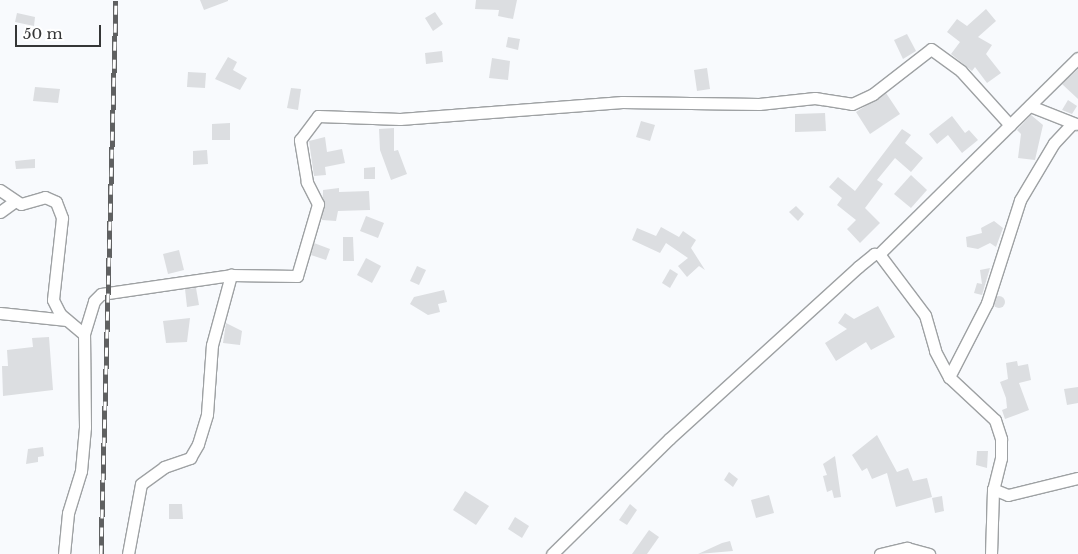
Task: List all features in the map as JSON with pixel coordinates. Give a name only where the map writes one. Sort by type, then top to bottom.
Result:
[{"type":"street","points":[[64,554],[85,427],[84,334],[94,301],[101,294],[231,274],[293,277],[300,271],[318,204],[307,182],[300,140],[312,122],[325,114],[400,119],[622,102],[759,104],[815,98],[852,104],[873,94],[931,49],[961,71],[1010,125]]},
{"type":"street","points":[[552,554],[668,440],[858,267],[874,254],[879,254],[1078,58]]},
{"type":"street","points":[[949,377],[987,303],[1020,200],[1054,143],[1074,124],[1030,106]]},
{"type":"street","points":[[0,190],[14,202],[21,204],[45,196],[56,202],[62,218],[62,238],[53,300],[67,320],[84,334]]},
{"type":"street","points":[[0,212],[14,202]]},
{"type":"street","points":[[879,254],[925,315],[935,351],[949,377],[995,420],[1001,458],[993,489],[991,554]]},
{"type":"street","points":[[128,554],[141,484],[164,467],[190,458],[198,444],[207,414],[212,345],[231,274]]},
{"type":"street","points":[[0,313],[67,320]]},
{"type":"street","points":[[993,489],[1008,495],[1078,478]]},
{"type":"street","points":[[880,554],[907,548],[929,554]]},
{"type":"building","points":[[200,0],[228,0],[228,1],[204,10]]},
{"type":"building","points":[[476,0],[517,0],[513,19],[498,16],[499,10],[475,9]]},
{"type":"building","points":[[986,9],[996,21],[978,37],[992,45],[986,54],[1001,73],[987,83],[975,67],[972,71],[951,54],[960,42],[947,32],[957,19],[967,26]]},
{"type":"building","points":[[435,12],[443,24],[433,31],[425,18]]},
{"type":"building","points":[[17,13],[35,17],[34,26],[15,22]]},
{"type":"building","points":[[907,34],[916,51],[903,59],[894,40]]},
{"type":"building","points":[[508,37],[520,39],[518,50],[506,47]]},
{"type":"building","points":[[442,51],[443,62],[426,64],[425,53]]},
{"type":"building","points":[[228,57],[237,62],[233,70],[247,78],[240,90],[215,79]]},
{"type":"building","points":[[492,58],[510,61],[508,80],[489,78]]},
{"type":"building","points":[[707,68],[710,89],[697,91],[694,70]]},
{"type":"building","points":[[1078,69],[1078,99],[1062,84]]},
{"type":"building","points":[[188,72],[206,73],[205,88],[187,87]]},
{"type":"building","points":[[35,87],[60,89],[58,103],[33,101]]},
{"type":"building","points":[[291,88],[301,89],[298,110],[287,108]]},
{"type":"building","points":[[886,93],[900,114],[870,134],[856,112]]},
{"type":"building","points":[[1068,100],[1077,106],[1072,114],[1062,110]]},
{"type":"building","points":[[825,113],[826,131],[795,132],[795,114]]},
{"type":"building","points":[[1031,115],[1043,125],[1035,160],[1018,158],[1021,134],[1017,130]]},
{"type":"building","points":[[952,116],[965,133],[969,130],[978,140],[962,153],[948,135],[937,144],[929,134]]},
{"type":"building","points":[[641,121],[655,125],[650,141],[636,137]]},
{"type":"building","points":[[230,123],[230,140],[212,140],[212,124]]},
{"type":"building","points":[[394,128],[394,151],[398,150],[407,174],[391,180],[380,150],[379,129]]},
{"type":"building","points":[[902,129],[911,135],[905,143],[923,158],[911,172],[895,158],[877,180],[883,184],[865,208],[880,223],[860,243],[847,229],[856,220],[837,205],[842,198],[829,187],[838,177],[855,191]]},
{"type":"building","points":[[325,137],[327,152],[342,149],[345,163],[325,167],[326,175],[314,176],[309,141]]},
{"type":"building","points":[[207,150],[208,164],[193,165],[193,151]]},
{"type":"building","points":[[35,159],[35,168],[16,169],[15,161]]},
{"type":"building","points":[[375,167],[375,179],[364,179],[364,168]]},
{"type":"building","points":[[911,175],[927,190],[911,208],[894,194]]},
{"type":"building","points":[[339,188],[339,192],[369,191],[370,210],[338,211],[336,221],[322,220],[323,190]]},
{"type":"building","points":[[796,206],[804,214],[798,221],[789,212]]},
{"type":"building","points":[[366,216],[384,223],[378,238],[360,231]]},
{"type":"building","points":[[994,221],[1003,228],[996,247],[990,243],[978,249],[967,247],[966,237],[982,233],[981,228]]},
{"type":"building","points":[[661,227],[679,237],[683,231],[696,240],[691,248],[705,270],[699,266],[687,277],[678,266],[688,258],[666,243],[660,253],[632,240],[637,228],[656,236]]},
{"type":"building","points":[[343,237],[353,237],[354,261],[343,261]]},
{"type":"building","points":[[314,243],[330,249],[326,260],[311,255]]},
{"type":"building","points":[[179,250],[184,270],[168,274],[163,254]]},
{"type":"building","points":[[366,258],[381,266],[372,283],[357,275]]},
{"type":"building","points":[[417,266],[426,270],[419,285],[410,281]]},
{"type":"building","points":[[990,268],[982,295],[974,293],[977,283],[982,284],[980,270]]},
{"type":"building","points":[[670,269],[678,274],[670,288],[662,283]]},
{"type":"building","points":[[196,288],[199,305],[187,307],[185,289]]},
{"type":"building","points":[[444,290],[447,302],[438,304],[440,312],[428,315],[410,304],[414,297]]},
{"type":"building","points":[[997,296],[1001,296],[1005,302],[1001,308],[997,308],[993,304],[993,300]]},
{"type":"building","points":[[878,306],[895,337],[871,350],[866,342],[836,361],[825,343],[847,329],[838,323],[845,313],[854,319]]},
{"type":"building","points":[[190,318],[187,342],[166,343],[163,321]]},
{"type":"building","points":[[226,323],[242,331],[240,345],[223,343]]},
{"type":"building","points":[[49,337],[53,390],[3,396],[2,366],[8,366],[7,350],[33,347],[32,338]]},
{"type":"building","points":[[1017,361],[1018,366],[1028,364],[1031,380],[1019,383],[1029,410],[1005,419],[1002,410],[1007,408],[1006,398],[1000,382],[1008,379],[1006,363]]},
{"type":"building","points":[[1078,387],[1078,403],[1067,405],[1064,389]]},
{"type":"building","points":[[877,435],[897,472],[908,468],[913,481],[927,478],[932,497],[896,507],[887,473],[872,479],[867,468],[862,471],[852,455]]},
{"type":"building","points":[[43,447],[44,456],[38,457],[38,462],[26,464],[28,449]]},
{"type":"building","points":[[977,451],[988,451],[987,468],[976,465]]},
{"type":"building","points":[[835,456],[841,497],[834,498],[832,490],[827,492],[823,476],[827,475],[823,464]]},
{"type":"building","points":[[729,472],[738,479],[733,487],[724,480]]},
{"type":"building","points":[[465,491],[489,506],[476,525],[453,510]]},
{"type":"building","points":[[769,495],[774,513],[756,518],[751,500]]},
{"type":"building","points":[[942,496],[944,511],[935,513],[932,498]]},
{"type":"building","points":[[169,504],[182,504],[183,519],[169,519]]},
{"type":"building","points":[[630,504],[637,510],[627,525],[619,520]]},
{"type":"building","points":[[515,517],[529,526],[522,538],[508,529]]},
{"type":"building","points":[[649,530],[659,537],[647,554],[632,554]]},
{"type":"building","points":[[730,541],[733,551],[698,554],[722,543]]},
{"type":"railway","points":[[101,554],[116,0]]}]
